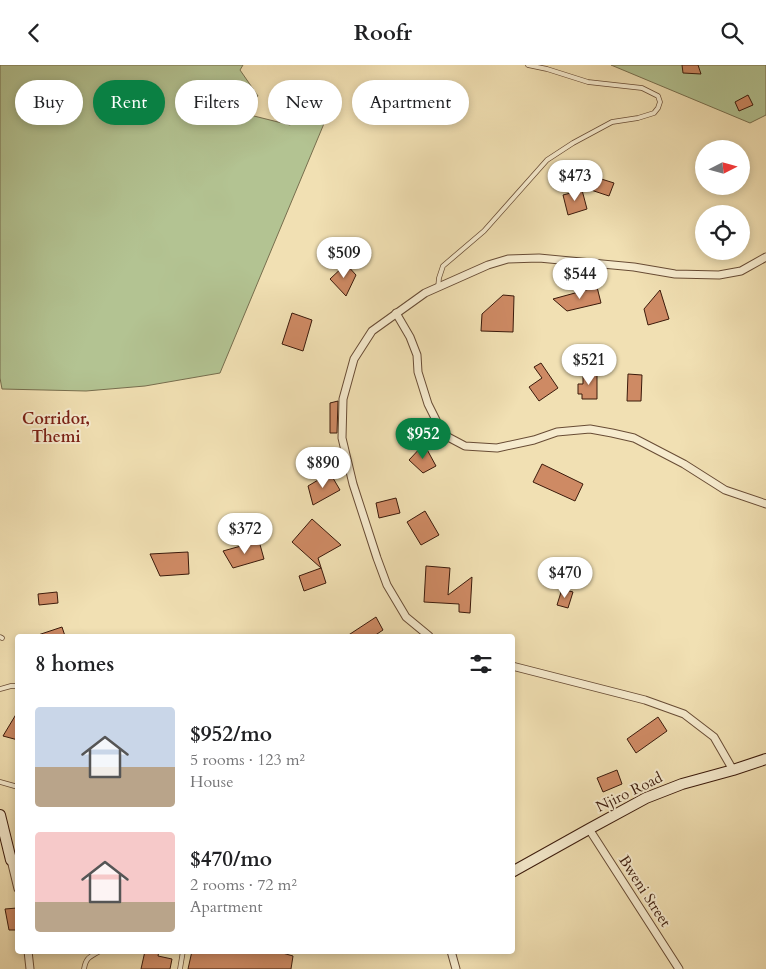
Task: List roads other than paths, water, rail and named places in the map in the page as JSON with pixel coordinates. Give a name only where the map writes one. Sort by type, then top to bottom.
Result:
[{"type":"street","points":[[427,634],[406,617],[387,585],[376,558],[353,485],[342,438],[343,399],[354,359],[372,331],[425,293],[488,265],[508,259],[539,258],[634,267],[675,274],[719,275],[742,271],[766,257]]},
{"type":"street","points":[[396,313],[410,337],[417,355],[418,372],[428,404],[438,424],[448,437],[465,446],[497,448],[534,440],[557,432],[590,429],[612,433],[634,438],[684,464],[725,490],[766,504]]},
{"type":"street","points":[[515,667],[645,700],[684,714],[714,737],[733,770]]},
{"type":"street","name":"Njiro Road","points":[[515,870],[646,798],[682,784],[766,759]]},
{"type":"street","points":[[0,815],[14,859],[0,862]]},
{"type":"street","name":"Bweni Street","points":[[589,829],[679,969]]},
{"type":"street","points":[[28,954],[30,969]]},
{"type":"street","points":[[452,954],[456,969]]},
{"type":"lane","points":[[438,288],[439,278],[444,266],[484,231],[547,160],[573,143],[612,122],[638,118],[654,113],[660,102],[658,97],[642,88],[588,82],[548,69],[528,65]]},
{"type":"lane","points":[[0,689],[15,686]]},
{"type":"lane","points":[[0,781],[15,786]]},
{"type":"lane","points":[[84,969],[85,962],[96,954]]},
{"type":"lane","points":[[180,969],[182,954]]},
{"type":"district","name":"Corridor, Themi","points":[[56,428]]}]
